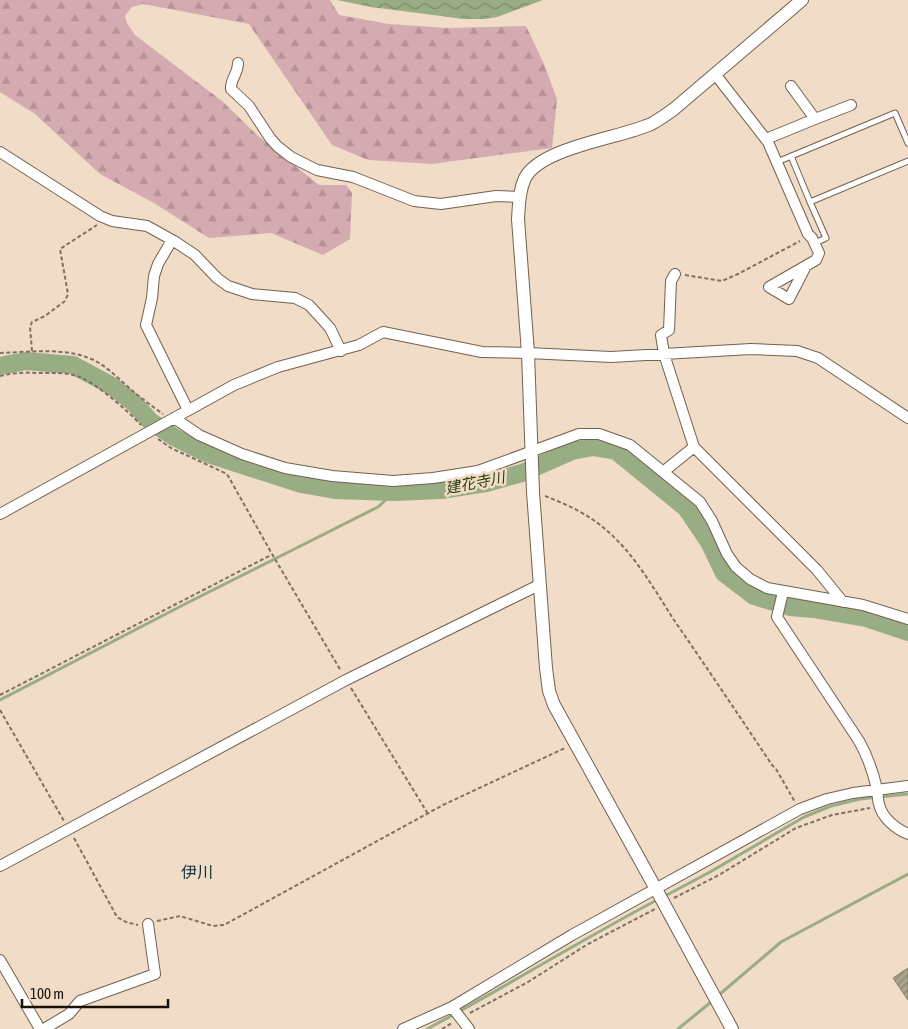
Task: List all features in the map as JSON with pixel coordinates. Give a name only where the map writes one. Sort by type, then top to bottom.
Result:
[{"type":"street","points":[[732,1029],[554,705],[549,692],[532,476],[528,353],[518,219],[519,197],[526,177],[536,165],[556,154],[652,124],[674,109],[802,0]]},
{"type":"street","points":[[238,62],[238,70],[231,89],[250,106],[277,146],[291,157],[318,170],[354,177],[414,201],[441,204],[496,196],[519,197]]},
{"type":"street","points":[[715,74],[766,139],[808,234],[814,240],[819,253],[816,260],[806,266]]},
{"type":"street","points":[[791,86],[815,119]]},
{"type":"street","points":[[766,139],[851,105]]},
{"type":"street","points":[[0,152],[104,218],[147,226],[172,240],[195,255],[217,278],[228,286],[252,294],[296,298],[309,305],[330,328],[341,351]]},
{"type":"street","points":[[172,240],[158,264],[154,276],[152,298],[146,325],[188,410]]},
{"type":"street","points":[[676,274],[671,281],[669,330],[661,334],[664,354],[694,447],[817,570],[843,602]]},
{"type":"street","points":[[0,514],[234,385],[278,367],[360,345],[383,332],[482,352],[611,357],[751,349],[797,351],[818,358],[908,418]]},
{"type":"street","points":[[174,418],[199,435],[242,454],[285,468],[332,476],[393,481],[434,478],[478,471],[532,454],[579,434],[599,434],[630,445],[700,502],[712,521],[727,554],[736,567],[750,579],[767,588],[863,605],[908,619]]},
{"type":"street","points":[[663,472],[694,447]]},
{"type":"street","points":[[0,866],[346,680],[540,585]]},
{"type":"street","points":[[783,592],[777,617],[860,741],[869,759],[878,789],[878,804],[883,814],[894,826],[908,834]]},
{"type":"street","points":[[403,1029],[452,1007],[656,888],[800,809],[844,795],[908,786]]},
{"type":"street","points":[[0,960],[42,1029],[69,1014],[80,1001],[155,974],[148,924]]},
{"type":"street","points":[[452,1007],[469,1029]]},
{"type":"lane","points":[[777,162],[895,113],[908,143]]},
{"type":"lane","points":[[791,156],[826,238],[814,240]]},
{"type":"lane","points":[[810,202],[908,161]]},
{"type":"path","points":[[32,352],[30,327],[32,322],[45,316],[64,300],[68,294],[60,249],[100,223],[104,218]]},
{"type":"path","points":[[676,274],[722,281],[804,239],[814,240]]},
{"type":"path","points":[[0,353],[32,352],[82,355],[98,362],[151,406],[165,415],[174,418]]},
{"type":"path","points":[[0,376],[24,372],[64,373],[79,376],[105,393],[148,432],[170,448],[227,474],[346,680],[428,814]]},
{"type":"path","points":[[533,492],[563,503],[585,516],[604,528],[622,545],[655,590],[776,769],[800,809]]},
{"type":"path","points":[[0,695],[272,554]]},
{"type":"path","points":[[0,710],[70,830],[117,917],[126,922],[141,925],[180,916],[213,926],[224,925],[443,805],[575,743]]},
{"type":"green space","points":[[0,0],[330,0],[339,15],[389,24],[447,28],[526,26],[544,64],[557,99],[552,148],[432,164],[368,160],[332,145],[249,24],[143,4],[132,7],[125,16],[135,35],[222,101],[258,136],[319,185],[346,185],[352,193],[350,239],[323,255],[271,233],[209,238],[154,203],[100,174],[35,114],[0,92]]},
{"type":"water","points":[[337,0],[543,0],[497,17],[464,19],[371,7]]},
{"type":"building","points":[[908,968],[908,1000],[893,978]]},
{"type":"waterway","name":"建花寺川","points":[[0,366],[26,361],[73,365],[112,386],[135,404],[150,421],[174,437],[208,454],[301,484],[335,490],[394,492],[441,490],[486,483],[522,473],[572,451],[593,447],[616,451],[686,508],[709,542],[724,573],[754,596],[790,607],[866,618],[908,632]]},
{"type":"waterway","points":[[0,700],[378,507],[394,492]]},
{"type":"waterway","points":[[663,897],[804,817],[831,806],[860,799],[908,794]]},
{"type":"waterway","points":[[720,994],[781,942],[908,874]]},
{"type":"waterway","points":[[427,1029],[657,900]]},
{"type":"waterway","points":[[678,1029],[711,1002]]},
{"type":"district","name":"伊川","points":[[197,872]]}]
